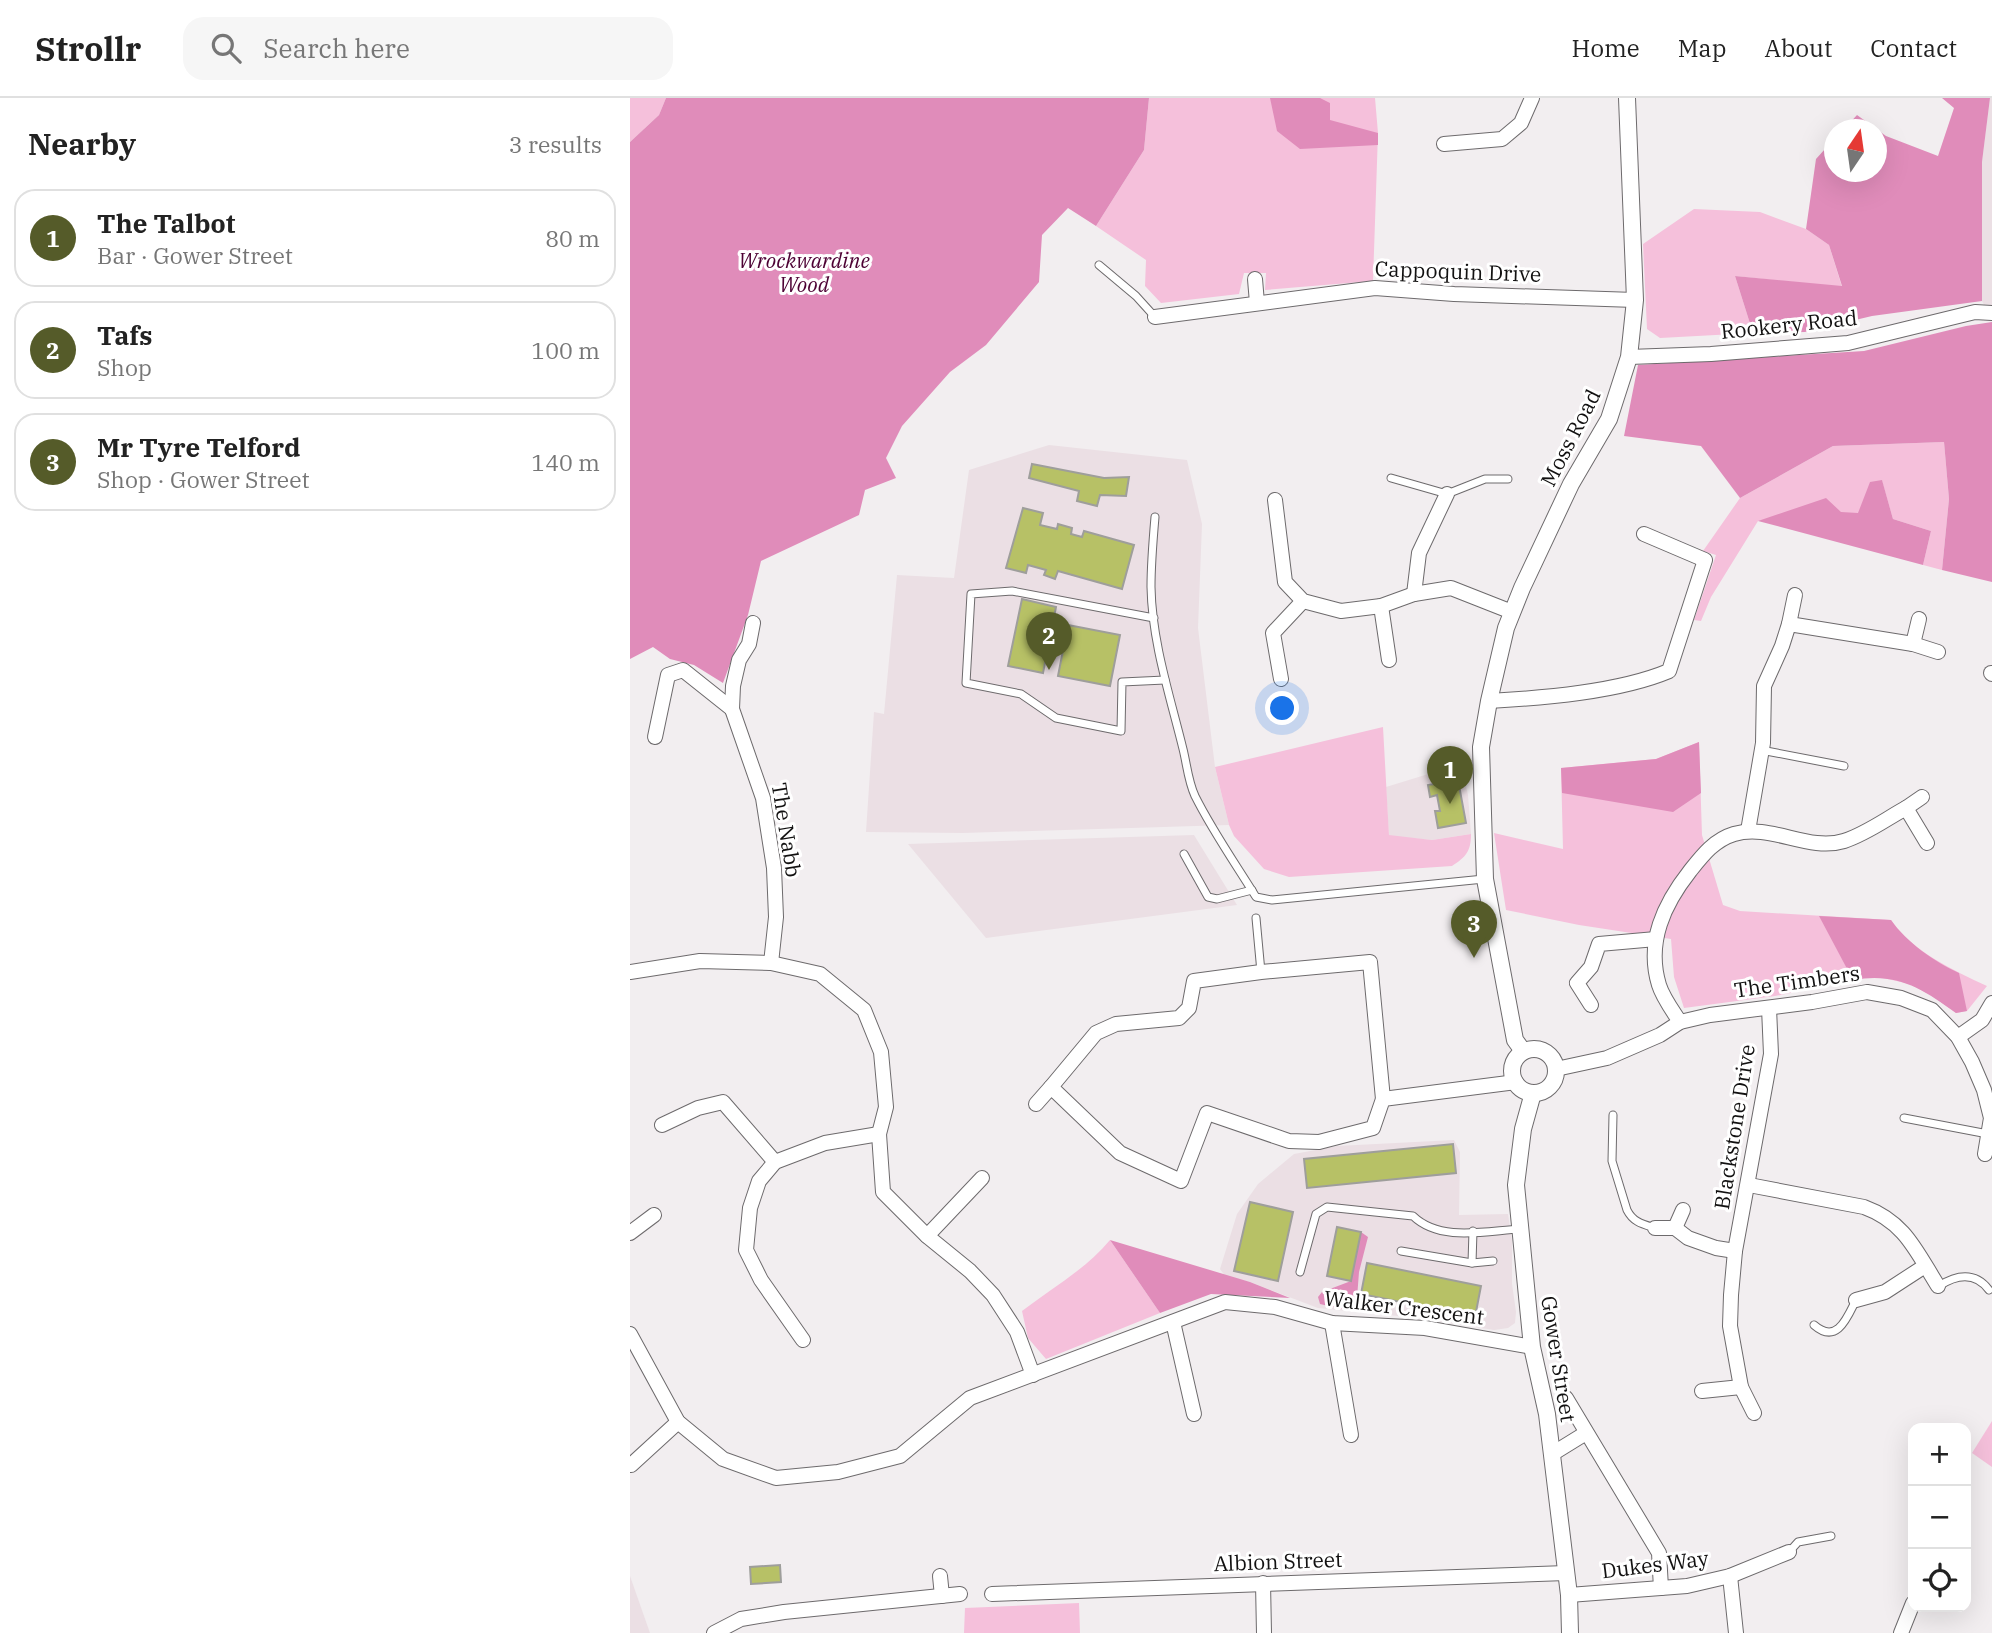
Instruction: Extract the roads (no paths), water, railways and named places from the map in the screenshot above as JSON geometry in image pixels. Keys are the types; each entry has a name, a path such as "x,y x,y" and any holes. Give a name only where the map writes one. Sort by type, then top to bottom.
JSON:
{"street":[{"path":"1444,144 1502,139 1521,123 1532,98"},
{"name":"Moss Road","path":"1489,701 1512,612 1572,484 1609,419 1629,357 1635,300 1627,98"},
{"path":"1255,279 1257,303"},
{"name":"Cappoquin Drive","path":"1155,317 1375,288 1454,294 1635,300"},
{"name":"Rookery Road","path":"1629,357 1710,354 1848,343 1975,312 1992,313"},
{"path":"1414,594 1419,553 1447,494"},
{"path":"1275,500 1285,582 1303,601 1341,611 1381,606 1414,594 1451,588 1512,612"},
{"path":"1523,1051 1515,1040 1485,879 1482,747 1489,701 1542,698 1649,679 1670,671 1706,560 1643,534"},
{"path":"1748,831 1763,743 1764,686 1782,646 1795,595"},
{"path":"1281,678 1273,633 1303,601"},
{"path":"1381,606 1389,660"},
{"path":"1913,644 1919,619"},
{"path":"732,709 733,686 739,660 749,644 753,624"},
{"path":"1788,624 1913,644 1938,652"},
{"path":"656,737 668,675 683,670 732,709"},
{"name":"The Nabb","path":"732,709 763,798 774,867 776,917 771,963"},
{"path":"1679,1023 1659,986 1655,957 1656,939 1667,904 1701,857 1718,841 1748,831 1804,841 1844,841 1923,797"},
{"path":"1906,808 1927,843"},
{"path":"1591,1005 1577,983 1591,967 1599,944 1656,939"},
{"path":"631,969 700,961 771,963 820,974 864,1010 881,1052 886,1107 879,1134 883,1192 927,1236 993,1294 1017,1332 1033,1375"},
{"path":"1036,1104 1096,1032 1116,1024 1179,1018 1189,1008 1194,981 1370,962 1383,1099 1373,1128 1319,1142 1289,1142 1207,1113 1181,1181 1120,1153 1051,1087"},
{"name":"The Timbers","path":"1556,1069 1607,1058 1660,1035 1679,1023 1710,1015 1769,1009 1867,992 1901,998 1932,1010 1958,1037 1984,1090 1991,1118 1984,1154"},
{"path":"1958,1037 1982,1020 1992,1003"},
{"name":"Blackstone Drive","path":"1754,1413 1741,1387 1730,1326 1735,1251 1772,1054 1769,1009"},
{"path":"1541,1049 1554,1060 1556,1077 1548,1088 1533,1093 1521,1089 1516,1082 1512,1073 1513,1063 1523,1051 1541,1049"},
{"path":"1383,1099 1516,1082"},
{"name":"Gower Street","path":"1533,1093 1523,1129 1516,1185 1532,1347 1547,1414 1569,1595 1570,1633"},
{"path":"662,1125 698,1108 723,1102 748,1127 775,1162"},
{"path":"803,1340 761,1280 746,1250 750,1208 759,1181 775,1162 825,1143 879,1134"},
{"path":"927,1236 982,1178"},
{"path":"1749,1185 1864,1207 1882,1213 1896,1223 1938,1286"},
{"path":"1675,1228 1683,1210"},
{"path":"630,1233 654,1215"},
{"path":"1656,1228 1675,1228 1688,1238 1716,1248 1735,1251"},
{"path":"1856,1300 1885,1292 1925,1266"},
{"name":"Walker Crescent","path":"630,1334 678,1422 723,1459 776,1478 838,1472 900,1456 970,1398 1225,1302 1275,1307 1332,1323 1425,1328 1532,1347"},
{"path":"1173,1322 1194,1414"},
{"path":"1332,1323 1351,1435"},
{"path":"1702,1391 1741,1387"},
{"path":"1566,1398 1659,1553 1661,1588"},
{"path":"631,1465 678,1422"},
{"path":"1552,1454 1586,1433"},
{"path":"1730,1576 1789,1552"},
{"name":"Albion Street","path":"992,1594 1566,1573"},
{"path":"940,1576 942,1596"},
{"name":"Dukes Way","path":"1569,1595 1687,1586 1730,1576 1736,1633"},
{"path":"1263,1583 1264,1633"},
{"path":"714,1633 741,1619 752,1617 960,1594"},
{"path":"1901,1633 1909,1612"}],"lane":[{"path":"1099,265 1136,296 1155,317"},
{"path":"1391,478 1447,494 1485,480 1508,479"},
{"path":"1155,517 1151,588 1154,618 1165,680 1194,794 1215,835 1256,897 1272,900 1485,879"},
{"path":"1154,618 1012,591 971,594 966,683 1021,694 1056,718 1121,731 1122,682 1165,680"},
{"path":"1761,750 1844,766"},
{"path":"1184,854 1208,897 1217,899 1252,890"},
{"path":"1256,918 1261,972"},
{"path":"1614,1115 1612,1161 1627,1210 1639,1224 1656,1228"},
{"path":"1904,1118 1988,1134"},
{"path":"1300,1272 1316,1214 1327,1207 1413,1216 1423,1226 1444,1232 1520,1229"},
{"path":"1472,1263 1474,1231"},
{"path":"1401,1251 1472,1263 1493,1261"},
{"path":"1938,1286 1959,1276 1976,1278 1989,1290"},
{"path":"1814,1325 1822,1331 1837,1330 1856,1300"},
{"path":"1789,1552 1798,1542 1831,1536"}],"place":[{"name":"Tafs","path":"1049,670"},
{"name":"The Talbot","path":"1450,804"},
{"name":"Mr Tyre Telford","path":"1474,958"}],"park label":[{"name":"Wrockwardine Wood","path":"804,273"}]}
